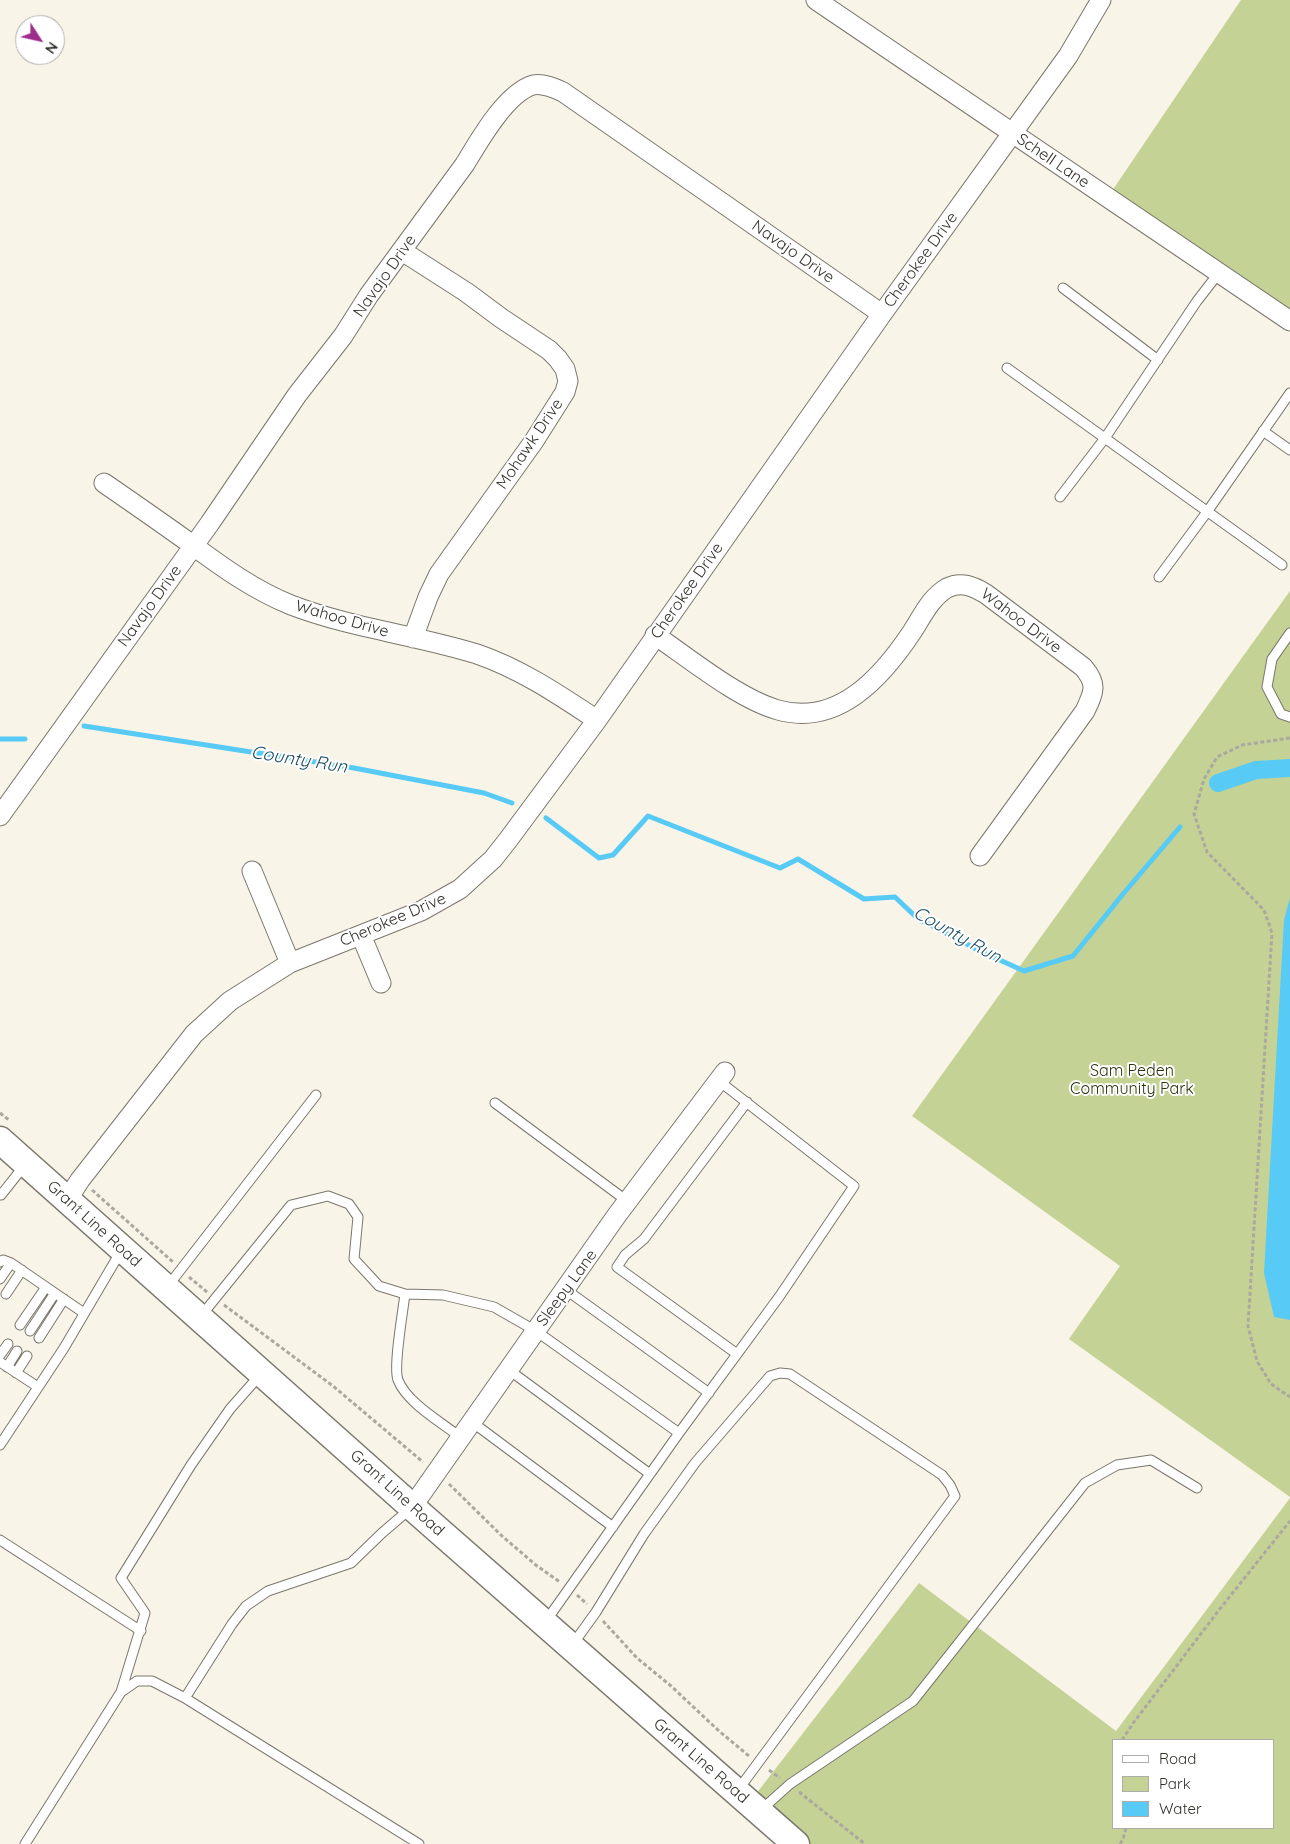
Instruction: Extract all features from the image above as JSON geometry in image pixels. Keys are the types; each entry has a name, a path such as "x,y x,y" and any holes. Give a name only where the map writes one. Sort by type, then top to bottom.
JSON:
{"main road":[{"name":"Grant Line Road","path":"0,1140 122,1249 173,1278 207,1308 261,1373 796,1844"}],"street":[{"name":"Schell Lane","path":"816,0 1290,321"},
{"name":"Cherokee Drive","path":"66,1200 194,1034 230,1001 290,963 421,911 460,889 477,875 508,840 597,720 882,314 1068,56 1101,0"},
{"name":"Navajo Drive","path":"0,816 193,546 297,395 347,330 369,295 511,100 523,90 534,85 551,86 563,92 882,314"},
{"name":"Mohawk Drive","path":"402,251 466,292 549,350 565,369 568,381 565,392 534,441 440,574 428,597 413,638"},
{"name":"Wahoo Drive","path":"104,482 252,586 290,605 356,626 440,643 480,655 550,689 597,720"},
{"name":"Wahoo Drive","path":"655,635 733,688 763,705 779,711 814,713 832,708 864,690 900,650 926,608 946,589 966,584 986,594 1083,667 1091,676 1094,688 1085,711 980,856"},
{"path":"252,871 290,963"},
{"path":"361,935 381,984"},
{"name":"Sleepy Lane","path":"412,1507 627,1201 722,1076"}],"lane":[{"path":"1060,497 1105,438 1197,301 1218,274"},
{"path":"1063,288 1158,360"},
{"path":"1007,368 1282,565"},
{"path":"1159,577 1290,393"},
{"path":"1263,431 1290,450"},
{"path":"1290,633 1272,659 1267,687 1281,714 1290,717"},
{"path":"544,1623 679,1433 779,1297 854,1186 747,1102 722,1076"},
{"path":"173,1278 316,1095"},
{"path":"737,1354 617,1267 625,1254 644,1239 747,1102"},
{"path":"495,1103 627,1201"},
{"path":"1,1195 26,1163"},
{"path":"207,1308 291,1206 328,1196 349,1204 358,1217 354,1259 379,1286 405,1294 443,1294 494,1307 536,1331 679,1433"},
{"path":"0,1445 38,1387 122,1249"},
{"path":"0,1262 3,1260 11,1263 84,1313"},
{"path":"0,1279 11,1263"},
{"path":"6,1294 22,1270"},
{"path":"20,1325 46,1287"},
{"path":"566,1289 709,1393"},
{"path":"30,1332 55,1293"},
{"path":"405,1294 398,1347 398,1378 410,1398 460,1437"},
{"path":"39,1338 64,1299"},
{"path":"0,1356 8,1344"},
{"path":"17,1351 4,1364 38,1387"},
{"path":"16,1373 27,1356"},
{"path":"509,1370 650,1474"},
{"path":"25,1844 122,1692 145,1614 121,1578 191,1465 230,1409 261,1373"},
{"path":"571,1647 596,1612 644,1534 695,1463 770,1376 780,1373 790,1374 942,1475 950,1485 955,1496 737,1792"},
{"path":"472,1422 613,1527"},
{"path":"759,1812 790,1784 914,1701 1084,1483 1117,1465 1150,1460 1197,1488"},
{"path":"185,1698 232,1624 246,1606 268,1591 351,1563 412,1507"},
{"path":"0,1540 140,1631"},
{"path":"122,1692 137,1682 152,1681 185,1698 419,1844"}],"path":[{"path":"1290,738 1242,745 1217,757 1204,779 1194,814 1207,852 1264,910 1272,933 1248,1326 1257,1361 1271,1384 1290,1397"},
{"path":"92,1190 173,1278 207,1308 333,1386 456,1489 502,1536 596,1612 637,1658 685,1698 726,1737 790,1784 865,1844"},
{"path":"1123,1739 1219,1610 1290,1520"},
{"path":"1120,1844 1124,1838 1126,1829"}],"green space":[{"path":"1241,0 1290,0 1290,312 1112,191"},
{"name":"Sam Peden Community Park","path":"1290,591 1290,1497 1069,1339 1120,1266 912,1116"},
{"path":"1290,1498 1290,1844 798,1844 749,1803 919,1583 1116,1731"}],"water":[{"path":"1290,898 1290,1320 1274,1317 1264,1273 1284,920"}],"waterway":[{"name":"County Run","path":"84,726 354,768 484,793 512,803"},
{"name":"County Run","path":"0,739 25,739"},
{"name":"County Run","path":"1218,783 1256,770 1290,768"},
{"name":"County Run","path":"546,818 599,858 613,855 648,816 780,868 798,859 864,899 895,897 917,918 980,951 1024,971 1073,956 1180,827"}]}
